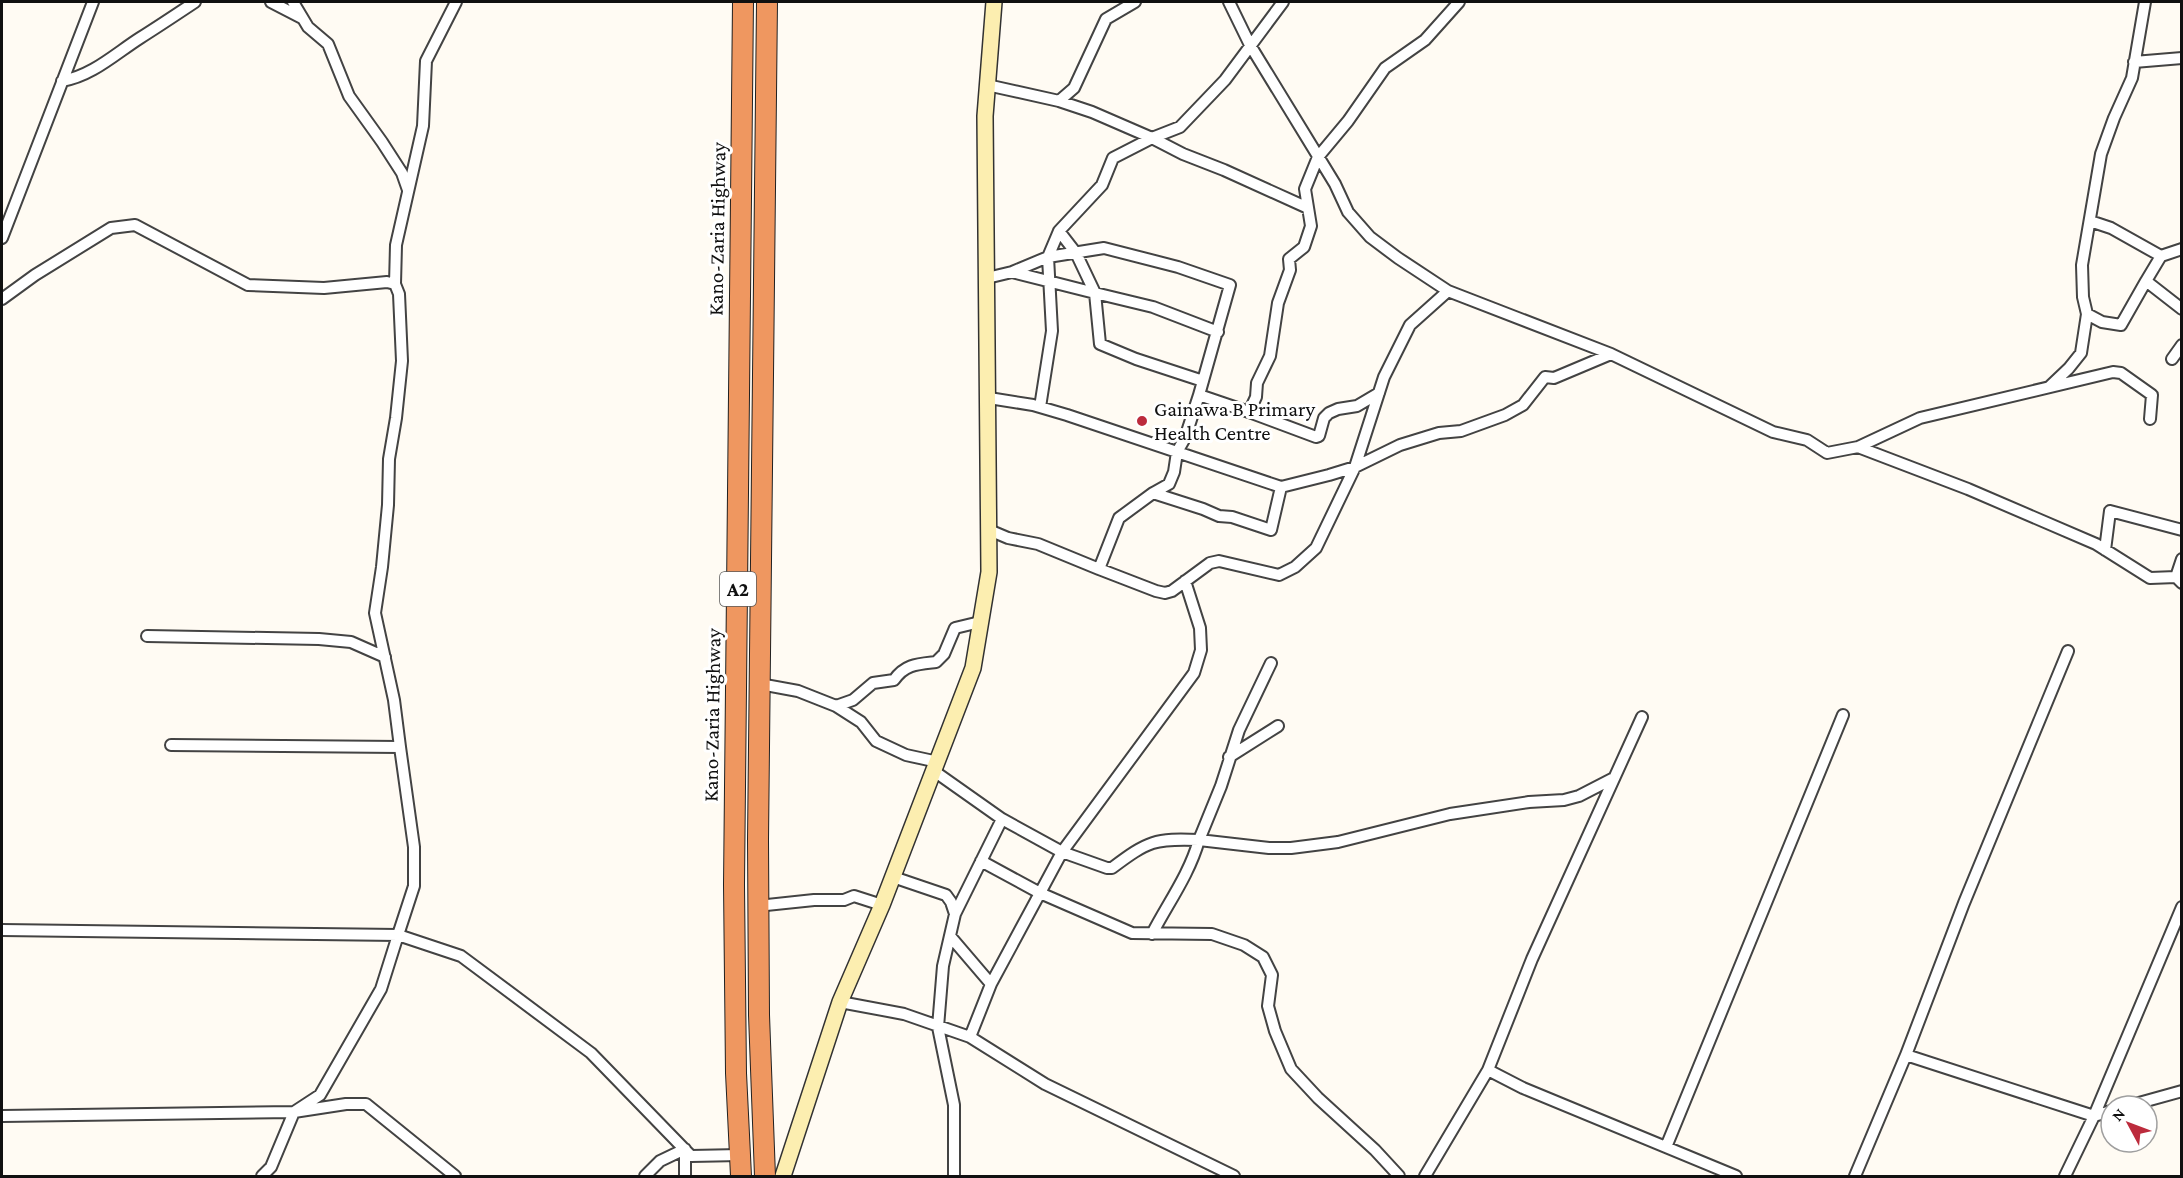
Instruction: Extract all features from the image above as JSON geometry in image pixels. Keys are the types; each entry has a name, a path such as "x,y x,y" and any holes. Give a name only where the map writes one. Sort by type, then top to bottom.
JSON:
{"highway":[{"name":"Kano-Zaria Highway","path":"741,1176 736,1073 734,885 743,2"},
{"name":"A2","path":"765,1176 759,1015 758,906 766,2"}],"street":[{"path":"2,238 93,2"},
{"path":"62,81 96,68 195,2"},
{"path":"271,2 303,18"},
{"path":"293,2 308,27 328,44 349,96 402,173 409,190"},
{"path":"262,1176 271,1167 294,1112 320,1095 381,989 414,886 414,847 394,700 375,613 388,505 389,459 402,361 399,294 394,284 396,245 423,126 426,61 456,2"},
{"path":"783,1176 840,1002 882,905 973,668 989,573 985,116 994,2"},
{"path":"1059,101 1074,88 1106,19 1135,2"},
{"path":"1228,2 1250,45 1335,184 1348,212 1370,237 1448,291 1611,354 1773,432 1807,440 1827,453 1858,447 1920,418 2113,372 2121,374 2152,395 2150,419"},
{"path":"1040,407 1052,331 1048,257 1059,231 1102,185 1113,158 1180,127 1225,80 1283,2"},
{"path":"1249,412 1256,397 1257,383 1264,372 1265,362 1270,356 1278,303 1290,270 1289,259 1304,247 1311,226 1305,189 1318,157 1348,121 1385,68 1425,40 1459,2"},
{"path":"2049,387 2070,368 2081,352 2087,314 2083,297 2082,265 2101,154 2132,78 2145,2"},
{"path":"2134,62 2181,58"},
{"path":"987,85 1059,101 1092,112 1308,208"},
{"path":"2090,221 2111,228 2161,256"},
{"path":"2,298 111,228 135,225 248,285 324,288 387,282 394,284"},
{"path":"1059,231 1076,253 1095,292 1100,344 1203,381"},
{"path":"987,278 1012,272 1048,257 1104,248 1178,267 1230,285 1203,381 1185,438 1177,452 1174,472 1169,484 1119,518 1099,569"},
{"path":"2087,314 2102,322 2121,325 2161,256 2181,249"},
{"path":"1012,272 1153,307 1218,332"},
{"path":"2146,281 2181,309"},
{"path":"989,530 1008,538 1038,544 1165,593 1172,591 1210,563 1219,561 1279,575 1295,567 1316,548 1355,467 1384,377 1410,325 1448,291"},
{"path":"2172,359 2181,345"},
{"path":"989,398 1040,407 1281,488 1355,467 1401,445 1439,434 1461,431 1505,415 1523,405 1545,376 1554,378 1611,354"},
{"path":"1198,395 1316,437 1319,436 1324,418 1329,413 1357,406 1379,393"},
{"path":"1858,447 1968,489 2105,550 2150,578 2180,578 2181,559"},
{"path":"1153,493 1219,516 1232,516 1271,530 1281,488"},
{"path":"2105,550 2110,511 2181,530"},
{"path":"970,1038 991,984 1062,852 1194,673 1201,650 1200,628 1185,581"},
{"path":"836,706 853,700 873,683 894,680 901,670 907,667 936,662 944,654 955,628 980,622"},
{"path":"147,636 319,639 351,642 384,657"},
{"path":"1855,1176 2068,651"},
{"path":"1152,934 1193,862 1199,840 1221,786 1228,757 1271,663"},
{"path":"760,684 798,691 836,706 861,722 876,741 936,766 1002,819 1062,852 1107,868 1113,868 1147,844 1170,839 1269,848 1291,848 1338,842 1450,814 1529,802 1564,801 1612,779"},
{"path":"1666,1147 1843,715"},
{"path":"1425,1176 1488,1070 1532,958 1642,717"},
{"path":"1228,757 1278,726"},
{"path":"171,745 400,747"},
{"path":"954,1176 954,1106 938,1027 943,966 955,914 1002,819"},
{"path":"981,861 1040,893 1132,933 1212,934 1244,945 1263,957 1272,975 1268,1006 1275,1031 1291,1069 1399,1176"},
{"path":"892,877 946,895 955,914"},
{"path":"758,906 814,900 844,900 854,896 882,905"},
{"path":"2065,1176 2094,1116 2181,907"},
{"path":"2,930 398,935 461,956 591,1053 691,1156 740,1155"},
{"path":"950,936 991,984"},
{"path":"840,1002 895,1012 970,1038 1045,1084 1234,1176"},
{"path":"1906,1055 2094,1116 2099,1115"},
{"path":"1488,1070 1523,1088 1736,1176"},
{"path":"2159,1097 2181,1090"},
{"path":"2,1116 294,1112 346,1104 366,1104 455,1176"},
{"path":"645,1176 660,1161 685,1149"},
{"path":"685,1149 685,1176"}],"place":[{"name":"Gainawa B Primary Health Centre","path":"1142,421"}]}
